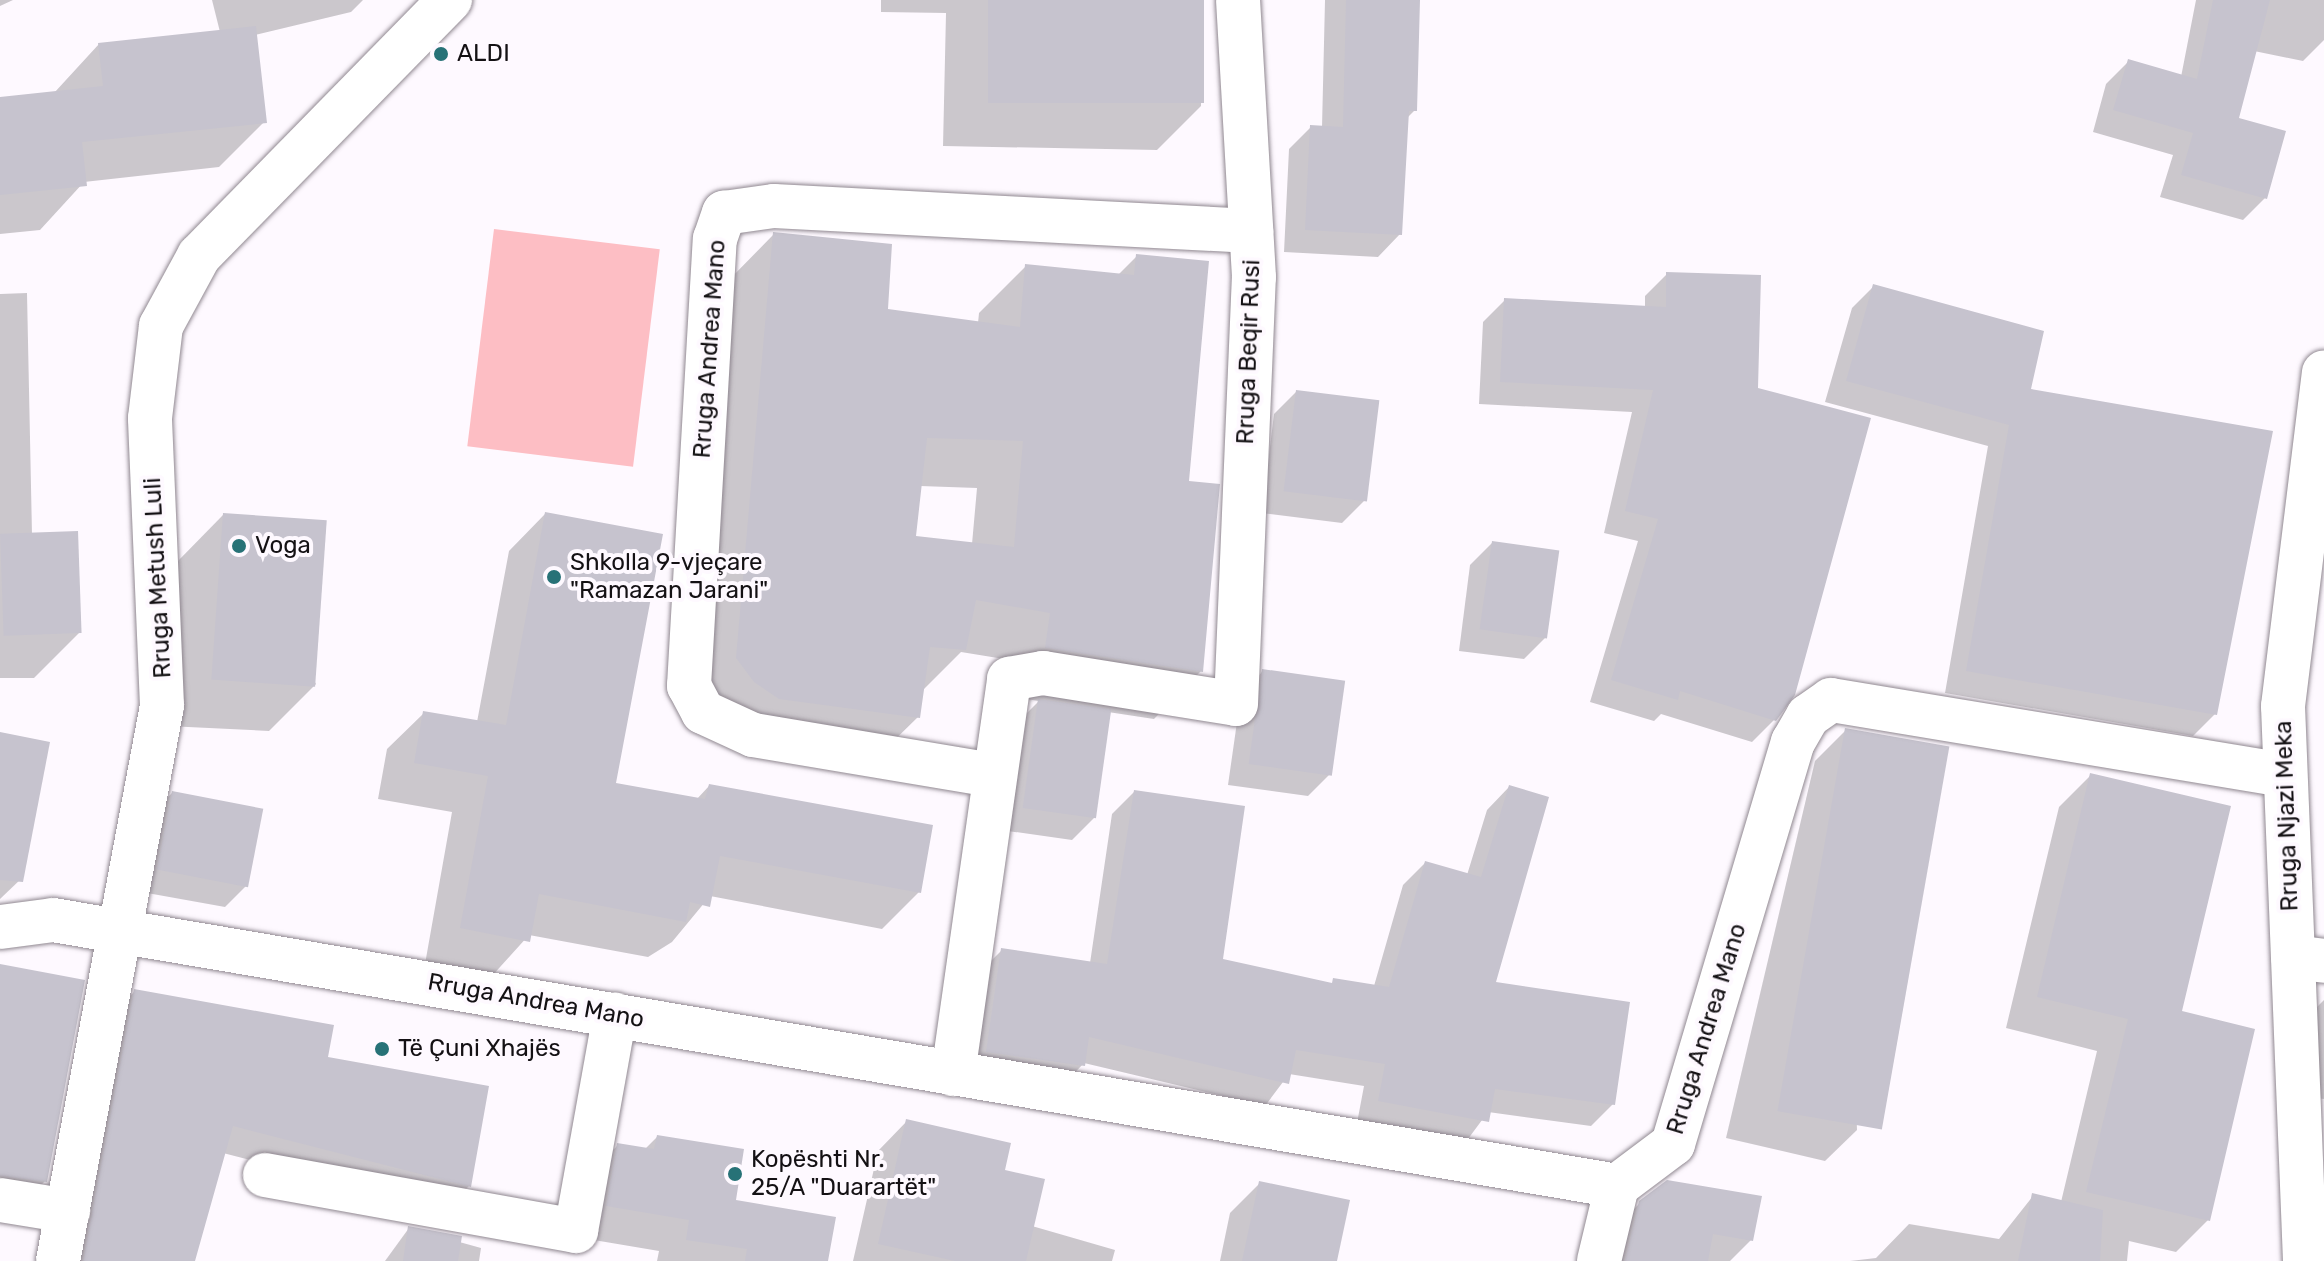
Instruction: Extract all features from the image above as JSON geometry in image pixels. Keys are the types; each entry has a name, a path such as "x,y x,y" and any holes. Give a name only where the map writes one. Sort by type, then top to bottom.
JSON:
{"street":[{"name":"Rruga Metush Luli","path":"58,1261 165,663 150,418 161,326 199,256 450,0"},
{"name":"Rruga Beqir Rusi","path":"992,775 1004,694 1009,679 1020,675 1236,704 1251,231 1238,0"},
{"name":"Rruga Andrea Mano","path":"992,775 753,735 703,712 689,686 715,239 724,213 774,206 1251,231"},
{"name":"Rruga Njazi Meka","path":"2305,1261 2308,959 2282,775 2283,706 2324,373"},
{"name":"Rruga Andrea Mano","path":"0,927 53,920 1617,1186 1673,1144 1793,742 1808,716 1831,700 2282,775"},
{"path":"953,1074 992,775"},
{"path":"265,1175 576,1231 615,1014"},
{"path":"1599,1261 1617,1186"},
{"path":"0,1200 68,1211"}],"shaded area":[{"path":"494,229 660,249 633,467 467,446"}],"building":[{"path":"988,0 1204,0 1204,103 988,103"},
{"path":"1346,0 1420,0 1417,111 1409,111 1402,235 1305,230 1310,125 1343,127"},
{"path":"2213,0 2270,0 2239,118 2286,131 2267,199 2181,175 2193,133 2113,110 2128,59 2197,79"},
{"path":"256,26 267,123 82,142 87,186 0,195 0,97 103,86 98,43"},
{"path":"773,232 892,244 888,309 1020,327 1025,264 1134,275 1136,254 1209,261 1189,481 1220,484 1203,672 1045,648 1050,613 976,600 966,650 930,647 920,718 779,699 754,682 736,658","holes":["927,438 1023,441 1014,547 916,536"]},
{"path":"1666,272 1761,275 1758,388 1871,418 1795,695 1776,721 1680,691 1678,700 1611,680 1658,519 1625,511 1653,390 1500,382 1504,298 1666,307"},
{"path":"1873,284 2044,331 2031,389 2273,431 2217,715 1966,671 2009,425 1846,381"},
{"path":"1296,390 1379,400 1367,501 1284,491"},
{"path":"545,512 663,534 616,783 705,799 709,784 933,825 921,893 720,856 710,907 690,902 686,922 539,894 530,942 460,928 488,776 414,763 423,711 506,725"},
{"path":"223,513 327,520 315,687 211,680"},
{"path":"78,531 82,633 4,636 0,534"},
{"path":"1492,541 1559,550 1547,639 1480,629"},
{"path":"1262,669 1345,681 1332,776 1249,764"},
{"path":"1038,699 1111,709 1096,818 1023,808"},
{"path":"1845,728 1949,746 1882,1129 1777,1111"},
{"path":"0,732 50,742 23,882 0,880"},
{"path":"2090,773 2231,806 2182,1011 2255,1029 2210,1221 2086,1192 2128,1019 2037,997"},
{"path":"1509,785 1549,797 1496,982 1630,1002 1615,1105 1495,1089 1489,1122 1378,1101 1385,1064 1296,1050 1289,1084 1089,1037 1085,1066 986,1052 1001,948 1107,964 1134,790 1245,806 1223,959 1332,983 1333,978 1389,987 1425,861 1481,877"},
{"path":"172,791 263,809 248,887 157,870"},
{"path":"0,964 85,980 47,1182 0,1176"},
{"path":"134,989 334,1025 328,1057 489,1086 471,1187 233,1126 195,1261 83,1261"},
{"path":"906,1119 1011,1143 1005,1170 1045,1179 1026,1261 955,1261 878,1244"},
{"path":"657,1135 744,1149 736,1200 836,1217 828,1261 745,1261 747,1249 686,1240 689,1220 606,1206 617,1143 654,1149"},
{"path":"1667,1180 1762,1196 1753,1241 1713,1234 1708,1261 1625,1261 1639,1201"},
{"path":"1259,1181 1350,1200 1337,1261 1242,1261"},
{"path":"2032,1193 2103,1210 2100,1261 2018,1261"},
{"path":"408,1226 462,1236 458,1261 403,1261"}],"place":[{"name":"ALDI","path":"441,54"},
{"name":"Voga","path":"239,546"},
{"name":"Shkolla 9-vjeçare \"Ramazan Jarani\"","path":"554,577"},
{"name":"Të Çuni Xhajës","path":"382,1049"},
{"name":"Kopështi Nr. 25/A \"Duarartët\"","path":"735,1174"}]}
